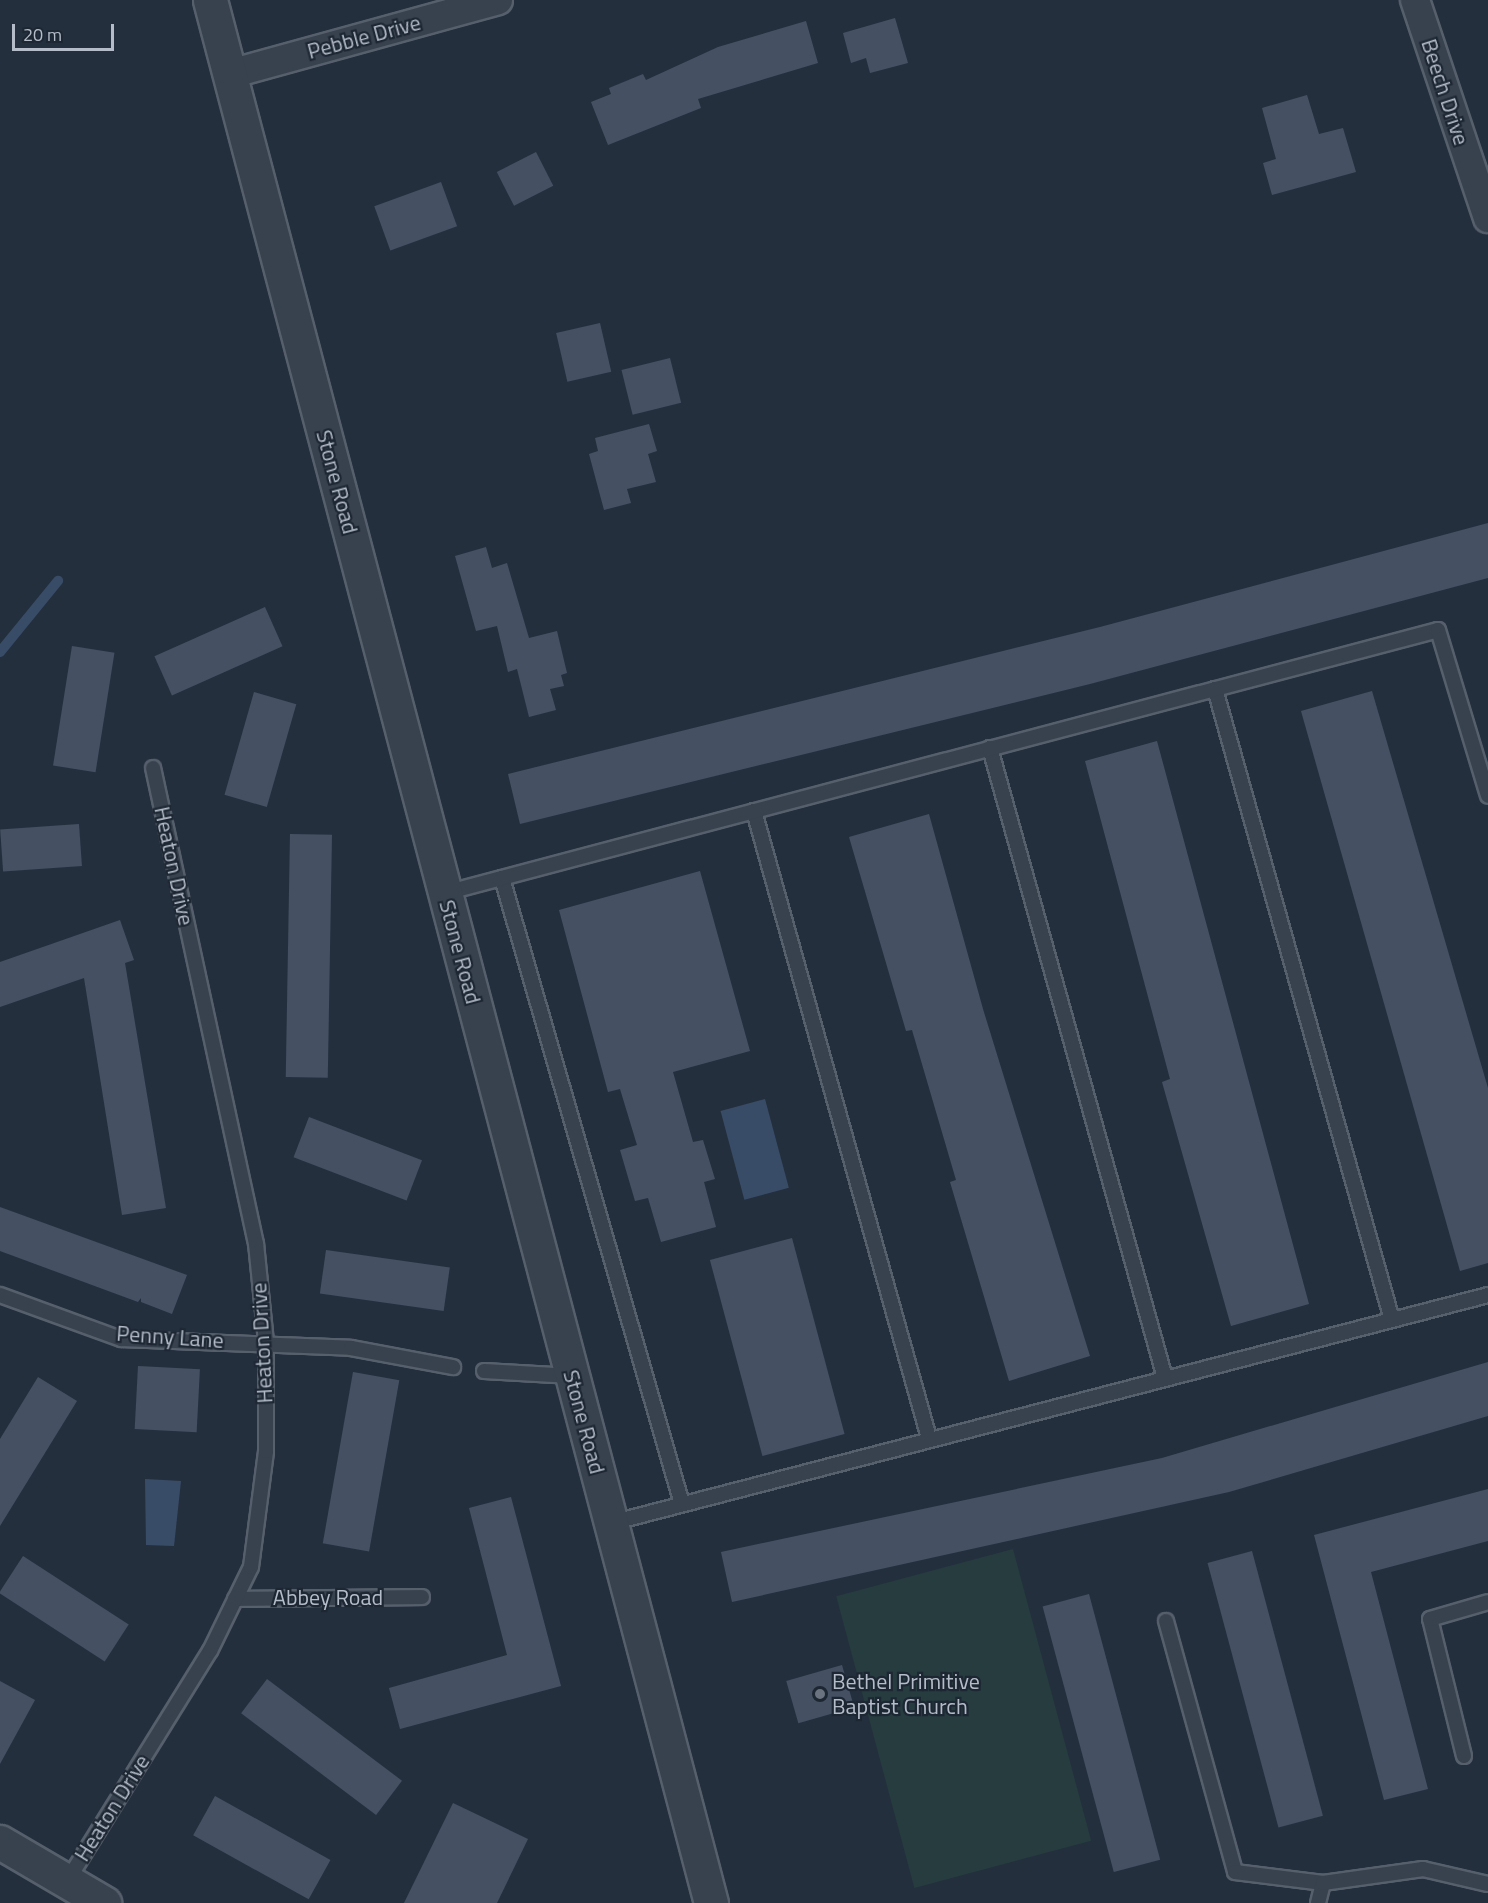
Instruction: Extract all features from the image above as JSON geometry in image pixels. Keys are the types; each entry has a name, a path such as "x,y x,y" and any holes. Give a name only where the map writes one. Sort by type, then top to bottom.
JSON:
{"street":[{"name":"Stone Road","path":"210,0 711,1903"},
{"name":"Pebble Drive","path":"230,74 498,0"},
{"name":"Beech Drive","path":"1415,0 1488,218"},
{"path":"0,1842 69,1878 104,1903"}],"lane":[{"path":"445,893 1438,630 1488,796"},
{"path":"1215,689 1392,1320"},
{"path":"990,748 1165,1378"},
{"name":"Heaton Drive","path":"69,1878 210,1651 250,1567 266,1451 266,1342 256,1244 153,768"},
{"path":"754,811 929,1438"},
{"path":"502,878 682,1504"},
{"path":"611,1523 929,1438 1488,1294"},
{"name":"Penny Lane","path":"0,1295 120,1339 266,1342 351,1348 453,1367"},
{"path":"484,1371 572,1376"},
{"name":"Abbey Road","path":"235,1599 422,1597"},
{"path":"1464,1756 1430,1618 1488,1602"},
{"path":"1166,1621 1235,1872 1323,1883 1423,1869 1488,1884"},
{"path":"1318,1903 1323,1883"}],"green space":[{"path":"1013,1549 1091,1841 914,1888 836,1596"}],"water":[{"path":"765,1099 789,1188 744,1200 721,1111"},
{"path":"145,1479 181,1481 174,1546 146,1545"}],"building":[{"path":"895,18 908,63 870,73 866,58 851,63 843,33"},
{"path":"806,21 818,63 698,99 701,108 608,145 591,102 611,94 609,88 643,74 646,80 718,47"},
{"path":"1307,95 1319,134 1343,128 1356,172 1272,195 1263,163 1276,159 1262,108"},
{"path":"536,152 553,186 514,206 497,172"},
{"path":"441,182 457,226 390,250 374,206"},
{"path":"600,323 611,372 567,382 556,333"},
{"path":"670,358 681,403 633,415 621,370"},
{"path":"649,424 657,451 648,454 656,482 627,489 631,503 604,510 589,454 598,451 595,438"},
{"path":"1488,523 1488,578 1090,684 520,824 508,774 1100,627"},
{"path":"486,547 492,568 507,563 529,638 557,631 567,673 561,675 564,686 550,689 556,710 529,717 517,669 508,672 497,626 476,631 455,556"},
{"path":"265,607 282,646 172,695 154,656"},
{"path":"72,646 114,653 96,772 53,766"},
{"path":"1372,691 1488,1088 1488,1263 1460,1271 1301,711"},
{"path":"254,692 296,704 267,807 225,795"},
{"path":"1157,741 1309,1304 1231,1326 1162,1082 1170,1079 1085,761"},
{"path":"929,814 983,1009 1090,1356 1009,1381 950,1182 956,1180 912,1030 906,1031 849,837"},
{"path":"79,824 82,866 3,871 0,830"},
{"path":"290,834 332,835 328,1078 286,1077"},
{"path":"700,871 750,1051 673,1072 693,1142 703,1140 715,1179 704,1182 716,1227 661,1242 648,1198 635,1201 620,1150 637,1145 620,1089 608,1092 559,910"},
{"path":"120,920 134,960 125,963 166,1208 122,1215 84,978 0,1007 0,962"},
{"path":"309,1117 422,1160 407,1201 294,1157"},
{"path":"0,1207 187,1275 172,1314 141,1302 141,1298 138,1302 0,1251"},
{"path":"792,1238 845,1434 762,1456 710,1260"},
{"path":"326,1250 450,1267 444,1311 320,1294"},
{"path":"1488,1362 1488,1416 1229,1492 732,1602 721,1552 1162,1458"},
{"path":"138,1366 200,1369 197,1432 135,1429"},
{"path":"353,1372 399,1380 369,1552 323,1543"},
{"path":"38,1377 77,1401 0,1526 0,1439"},
{"path":"1488,1489 1488,1541 1371,1572 1428,1789 1384,1800 1314,1535"},
{"path":"511,1497 561,1686 400,1729 389,1688 507,1655 469,1508"},
{"path":"1252,1551 1323,1816 1278,1828 1208,1563"},
{"path":"23,1556 129,1625 105,1662 0,1594"},
{"path":"1089,1594 1160,1860 1114,1872 1043,1606"},
{"name":"Bethel Primitive Baptist Church","path":"842,1665 854,1707 798,1723 786,1681"},
{"path":"267,1679 402,1781 376,1815 241,1713"},
{"path":"0,1681 35,1700 0,1764"},
{"path":"215,1796 330,1860 309,1899 193,1835"},
{"path":"453,1803 528,1839 497,1903 404,1903"}],"waterway":[{"path":"0,652 58,581"}],"place":[{"name":"Bethel Primitive Baptist Church","path":"820,1694"}]}
